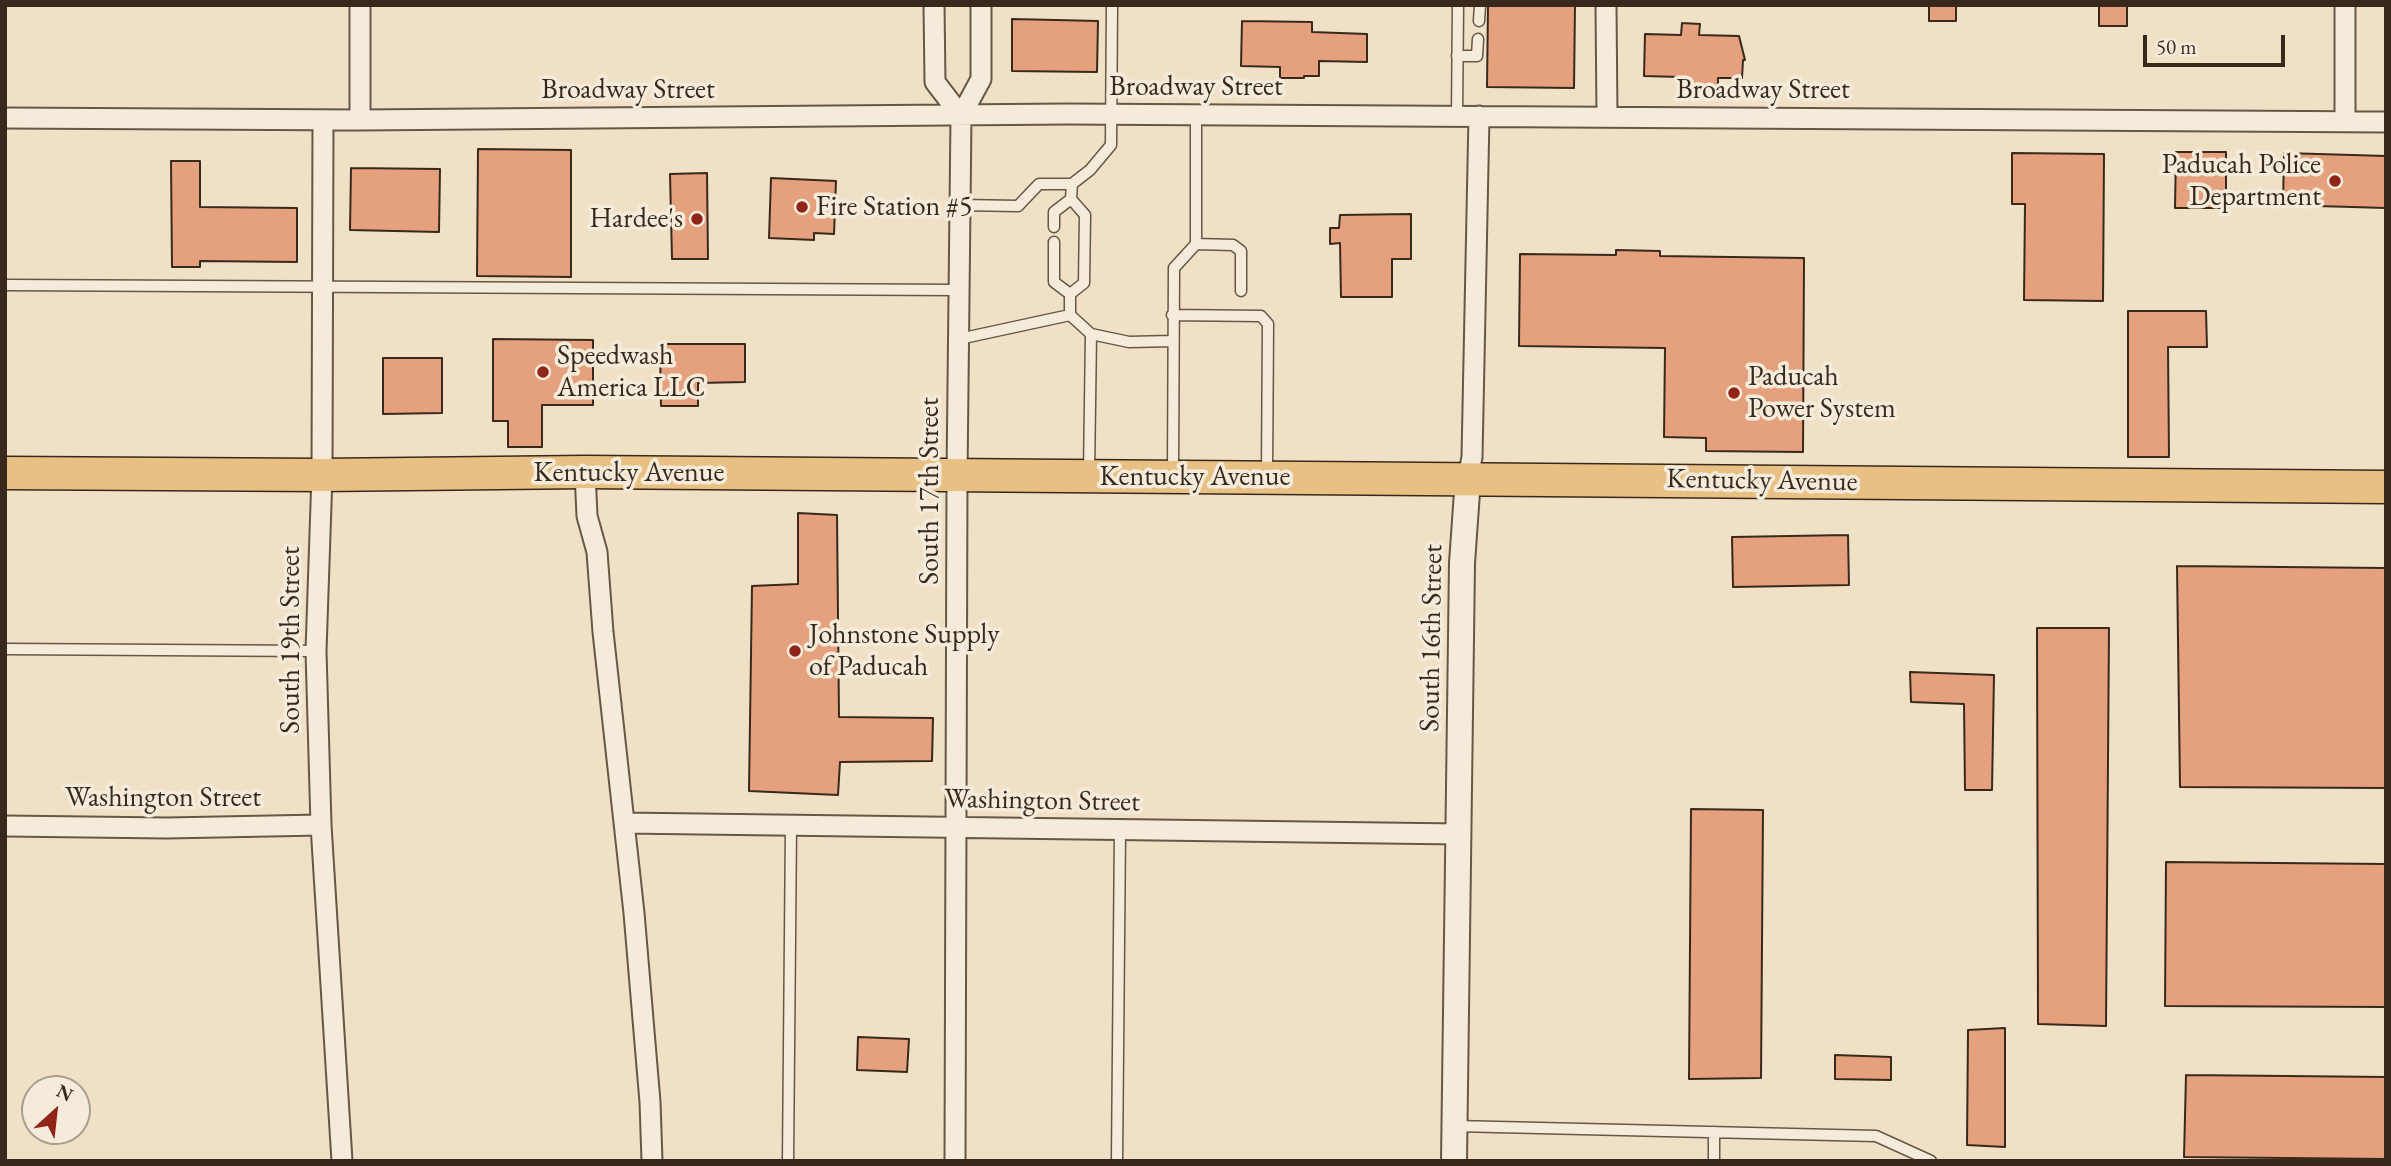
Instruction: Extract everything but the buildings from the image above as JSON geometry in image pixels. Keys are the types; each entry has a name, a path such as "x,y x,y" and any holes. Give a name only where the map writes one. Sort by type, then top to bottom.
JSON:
{"main road":[{"name":"Kentucky Avenue","path":"5,473 322,475 585,472 2386,487"}],"street":[{"path":"360,5 360,120"},
{"path":"934,5 935,82 961,116 981,79 981,5"},
{"path":"1606,5 1607,117"},
{"path":"2345,5 2345,121"},
{"name":"Broadway Street","path":"5,118 360,120 1113,114 2386,122"},
{"name":"South 17th Street","path":"955,1161 961,116"},
{"name":"South 16th Street","path":"1454,1161 1462,563 1472,457 1479,116"},
{"name":"South 19th Street","path":"323,120 322,475 316,651 321,825 342,1161"},
{"path":"585,472 587,516 597,552 624,823 650,1102 652,1161"},
{"name":"Washington Street","path":"624,823 1459,834"},
{"name":"Washington Street","path":"5,826 167,828 321,825"}],"lane":[{"path":"960,205 1018,206 1039,184 1072,184 1090,170 1111,145 1112,5"},
{"path":"1457,116 1458,5"},
{"path":"1479,21 1480,5"},
{"path":"1457,56 1477,56 1478,39"},
{"path":"1173,477 1174,268 1195,244 1196,115"},
{"path":"1070,294 1084,283 1085,215 1071,199 1072,184"},
{"path":"1054,227 1054,212 1071,199"},
{"path":"1054,242 1054,282 1070,294"},
{"path":"1195,244 1233,245 1241,251 1241,291"},
{"path":"5,285 959,290"},
{"path":"1070,294 1070,314 1091,334 1129,342 1172,341"},
{"path":"959,339 1070,314"},
{"path":"1172,315 1261,316 1268,324 1268,477"},
{"path":"1089,477 1091,334"},
{"path":"5,649 316,651"},
{"path":"788,1161 791,825"},
{"path":"1117,1161 1120,830"},
{"path":"1455,1126 1876,1136 1931,1161"},
{"path":"1714,1132 1714,1161"}],"place":[{"name":"Paducah Police Department","path":"2335,181"},
{"name":"Fire Station #5","path":"802,207"},
{"name":"Hardee's","path":"697,219"},
{"name":"Speedwash America LLC","path":"543,372"},
{"name":"Paducah Power System","path":"1734,393"},
{"name":"Johnstone Supply of Paducah","path":"795,651"}]}
